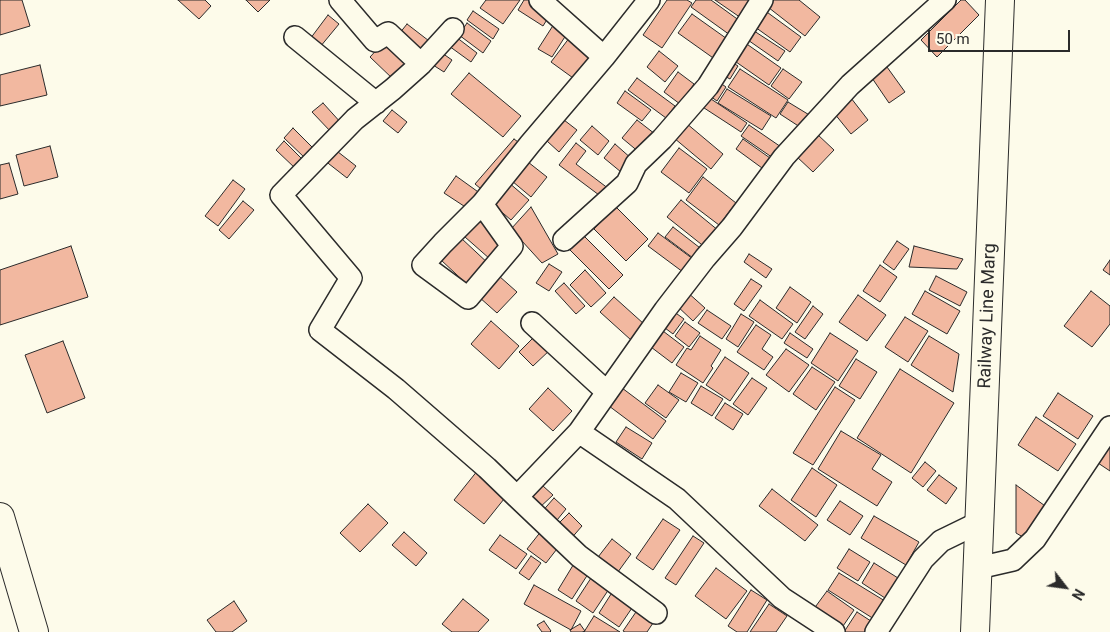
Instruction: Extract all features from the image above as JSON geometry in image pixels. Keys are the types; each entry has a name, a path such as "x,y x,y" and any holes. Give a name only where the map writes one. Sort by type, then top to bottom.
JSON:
{"main road":[{"name":"Railway Line Marg","path":"975,632 1000,0"},
{"path":"0,517 4,548 34,632"}],"street":[{"path":"340,0 375,41 388,33 421,64"},
{"path":"540,0 604,57"},
{"path":"482,204 649,0"},
{"path":"564,240 627,183 636,164 662,139 708,86 762,0"},
{"path":"516,497 579,432 670,303 732,227 784,157 850,84 945,0"},
{"path":"453,29 421,64 355,119 281,195 351,278 320,330 396,389 487,468 579,556 656,613"},
{"path":"295,37 376,103"},
{"path":"532,323 607,392"},
{"path":"978,568 1013,560 1034,539 1110,427"},
{"path":"579,432 677,499 782,598 834,632"},
{"path":"876,632 923,559 941,541 980,522"}],"building":[{"path":"0,0 22,0 30,26 0,35"},
{"path":"178,0 205,0 211,6 199,19"},
{"path":"246,0 270,0 258,12"},
{"path":"486,0 520,0 503,24 480,8"},
{"path":"524,0 548,0 556,5 543,26 518,10"},
{"path":"667,0 687,0 692,3 662,48 643,35"},
{"path":"696,0 711,0 740,21 730,35 691,7"},
{"path":"715,0 749,0 755,4 744,20"},
{"path":"768,0 799,0 820,17 805,36 764,4"},
{"path":"961,0 965,0 979,15 937,57 921,40"},
{"path":"760,7 801,37 790,52 748,22"},
{"path":"473,11 499,29 493,39 467,20"},
{"path":"692,14 730,41 716,60 678,33"},
{"path":"328,15 339,24 320,47 310,39"},
{"path":"467,23 491,41 483,53 459,35"},
{"path":"407,24 433,44 425,55 399,34"},
{"path":"554,24 568,32 552,57 538,49"},
{"path":"751,29 785,51 778,61 745,38"},
{"path":"456,37 477,53 471,62 449,46"},
{"path":"570,37 599,58 580,83 551,62"},
{"path":"741,40 781,68 769,85 729,57"},
{"path":"384,42 408,65 394,80 370,57"},
{"path":"659,51 678,66 665,82 647,67"},
{"path":"442,53 452,60 444,72 433,65"},
{"path":"727,59 738,66 730,79 719,73"},
{"path":"40,65 47,95 0,106 0,75"},
{"path":"887,67 905,92 889,103 872,78"},
{"path":"740,69 788,100 776,118 728,87"},
{"path":"783,69 802,82 789,99 771,86"},
{"path":"678,72 694,84 680,104 664,92"},
{"path":"469,73 521,116 503,137 451,94"},
{"path":"637,78 675,106 666,118 628,90"},
{"path":"716,80 726,87 717,101 707,94"},
{"path":"727,89 771,116 762,130 718,103"},
{"path":"625,91 651,110 642,121 617,103"},
{"path":"705,95 747,123 741,132 698,104"},
{"path":"851,98 868,120 851,134 834,113"},
{"path":"788,102 811,116 803,129 780,114"},
{"path":"323,103 342,124 332,133 312,112"},
{"path":"392,110 407,122 398,133 383,121"},
{"path":"564,120 577,130 559,152 547,141"},
{"path":"637,120 655,134 640,153 622,138"},
{"path":"686,123 723,154 711,169 674,138"},
{"path":"749,125 784,149 776,160 741,136"},
{"path":"592,126 609,141 598,155 580,140"},
{"path":"293,128 314,149 305,158 284,138"},
{"path":"817,134 834,150 813,172 796,156"},
{"path":"514,139 525,147 486,193 475,184"},
{"path":"743,139 770,158 762,168 736,149"},
{"path":"284,141 304,161 296,169 276,150"},
{"path":"576,143 586,151 576,164 609,189 603,198 559,165"},
{"path":"615,144 632,159 621,172 604,158"},
{"path":"50,146 58,177 24,186 16,155"},
{"path":"333,148 356,166 347,178 324,160"},
{"path":"679,148 707,169 689,193 661,172"},
{"path":"528,162 547,177 531,197 512,181"},
{"path":"9,163 18,194 0,199 0,165"},
{"path":"456,176 481,194 470,210 444,193"},
{"path":"703,177 736,203 719,225 686,200"},
{"path":"233,180 245,189 218,226 205,216"},
{"path":"508,182 529,200 511,220 490,202"},
{"path":"681,200 719,231 706,248 667,217"},
{"path":"243,201 254,210 229,239 219,230"},
{"path":"531,207 558,254 542,263 511,229"},
{"path":"616,207 648,239 626,261 594,229"},
{"path":"481,218 506,241 490,259 465,237"},
{"path":"673,227 704,251 697,261 665,237"},
{"path":"581,233 623,275 609,289 567,247"},
{"path":"658,233 697,262 687,275 648,246"},
{"path":"461,238 491,266 471,288 441,260"},
{"path":"897,241 909,249 894,270 883,262"},
{"path":"71,246 88,297 0,325 0,270"},
{"path":"914,246 963,259 957,269 909,267"},
{"path":"749,254 772,269 766,278 744,262"},
{"path":"1110,260 1110,275 1103,270"},
{"path":"549,264 562,272 549,291 536,283"},
{"path":"880,265 897,277 880,302 863,291"},
{"path":"585,270 606,293 591,307 570,285"},
{"path":"499,276 517,292 497,313 479,297"},
{"path":"936,276 967,292 960,306 929,290"},
{"path":"751,279 762,286 744,311 734,304"},
{"path":"564,283 585,306 576,314 555,291"},
{"path":"790,287 811,302 797,323 776,308"},
{"path":"686,291 705,308 693,321 675,304"},
{"path":"925,291 960,311 947,334 912,314"},
{"path":"1091,291 1110,306 1110,324 1092,347 1064,326"},
{"path":"858,295 886,315 867,341 839,322"},
{"path":"614,297 644,324 631,340 600,312"},
{"path":"760,300 793,324 782,339 749,316"},
{"path":"813,306 823,314 805,339 795,332"},
{"path":"707,310 731,326 722,339 698,323"},
{"path":"673,311 684,319 673,334 661,325"},
{"path":"741,314 754,322 738,347 726,339"},
{"path":"905,317 928,331 908,362 885,347"},
{"path":"491,321 519,346 499,369 471,344"},
{"path":"685,322 700,333 689,347 675,336"},
{"path":"756,325 771,335 762,349 773,357 764,370 737,352"},
{"path":"659,328 684,347 672,363 647,344"},
{"path":"790,333 813,349 807,358 784,343"},
{"path":"830,333 858,351 838,381 811,363"},
{"path":"537,334 551,349 533,366 519,352"},
{"path":"700,336 721,350 711,366 713,368 703,383 676,365 687,348 691,350"},
{"path":"929,336 959,354 953,392 911,365"},
{"path":"63,341 85,398 47,413 25,355"},
{"path":"786,349 809,365 789,392 766,375"},
{"path":"725,357 749,373 730,401 706,385"},
{"path":"856,359 877,372 860,399 839,386"},
{"path":"812,367 835,382 816,410 793,394"},
{"path":"900,369 954,403 911,473 857,438"},
{"path":"681,373 698,383 686,402 669,392"},
{"path":"752,378 767,388 748,415 733,404"},
{"path":"658,385 679,400 666,418 645,403"},
{"path":"701,386 723,399 712,416 691,403"},
{"path":"835,387 855,400 813,465 793,453"},
{"path":"548,388 572,411 553,431 529,409"},
{"path":"622,388 666,421 653,439 609,406"},
{"path":"1058,393 1093,416 1078,439 1043,416"},
{"path":"725,403 743,414 733,430 715,418"},
{"path":"1036,417 1076,444 1058,471 1018,445"},
{"path":"626,427 652,443 642,459 616,442"},
{"path":"841,431 881,455 872,469 892,482 877,506 818,469"},
{"path":"1110,447 1110,471 1098,463"},
{"path":"925,462 936,471 923,487 912,478"},
{"path":"812,468 837,485 816,517 791,500"},
{"path":"478,470 508,494 484,524 454,500"},
{"path":"939,475 957,488 946,504 927,490"},
{"path":"1016,485 1048,508 1028,540 1016,533"},
{"path":"543,486 553,495 538,509 529,500"},
{"path":"772,489 818,525 805,541 759,506"},
{"path":"554,498 566,509 553,525 540,514"},
{"path":"840,501 863,516 850,535 827,520"},
{"path":"368,504 388,523 360,552 340,533"},
{"path":"569,513 582,526 569,541 555,527"},
{"path":"874,516 919,542 906,565 861,538"},
{"path":"663,519 680,530 653,570 636,558"},
{"path":"542,530 560,545 546,563 527,549"},
{"path":"404,532 427,553 416,566 392,545"},
{"path":"500,535 527,554 516,569 489,550"},
{"path":"693,536 704,543 676,585 665,578"},
{"path":"612,539 631,554 615,576 595,561"},
{"path":"849,549 870,562 858,581 837,568"},
{"path":"531,556 541,563 529,580 519,573"},
{"path":"575,562 590,571 572,599 558,590"},
{"path":"874,563 898,578 885,598 862,583"},
{"path":"716,568 747,591 726,619 695,596"},
{"path":"839,573 885,601 874,619 828,590"},
{"path":"593,575 611,586 593,613 576,601"},
{"path":"534,585 581,611 571,630 524,604"},
{"path":"751,590 767,600 747,632 737,632 728,626"},
{"path":"613,591 634,605 619,627 599,613"},
{"path":"827,591 854,610 841,629 813,610"},
{"path":"463,599 489,620 478,632 452,632 442,624"},
{"path":"234,601 247,621 232,632 216,632 207,620"},
{"path":"769,604 787,616 776,632 750,632"},
{"path":"638,609 655,620 647,632 623,631"},
{"path":"857,612 877,625 872,632 844,632"},
{"path":"594,616 620,632 584,632"},
{"path":"544,621 550,632 542,632 537,625"},
{"path":"580,624 585,631 571,632 570,630"}]}
